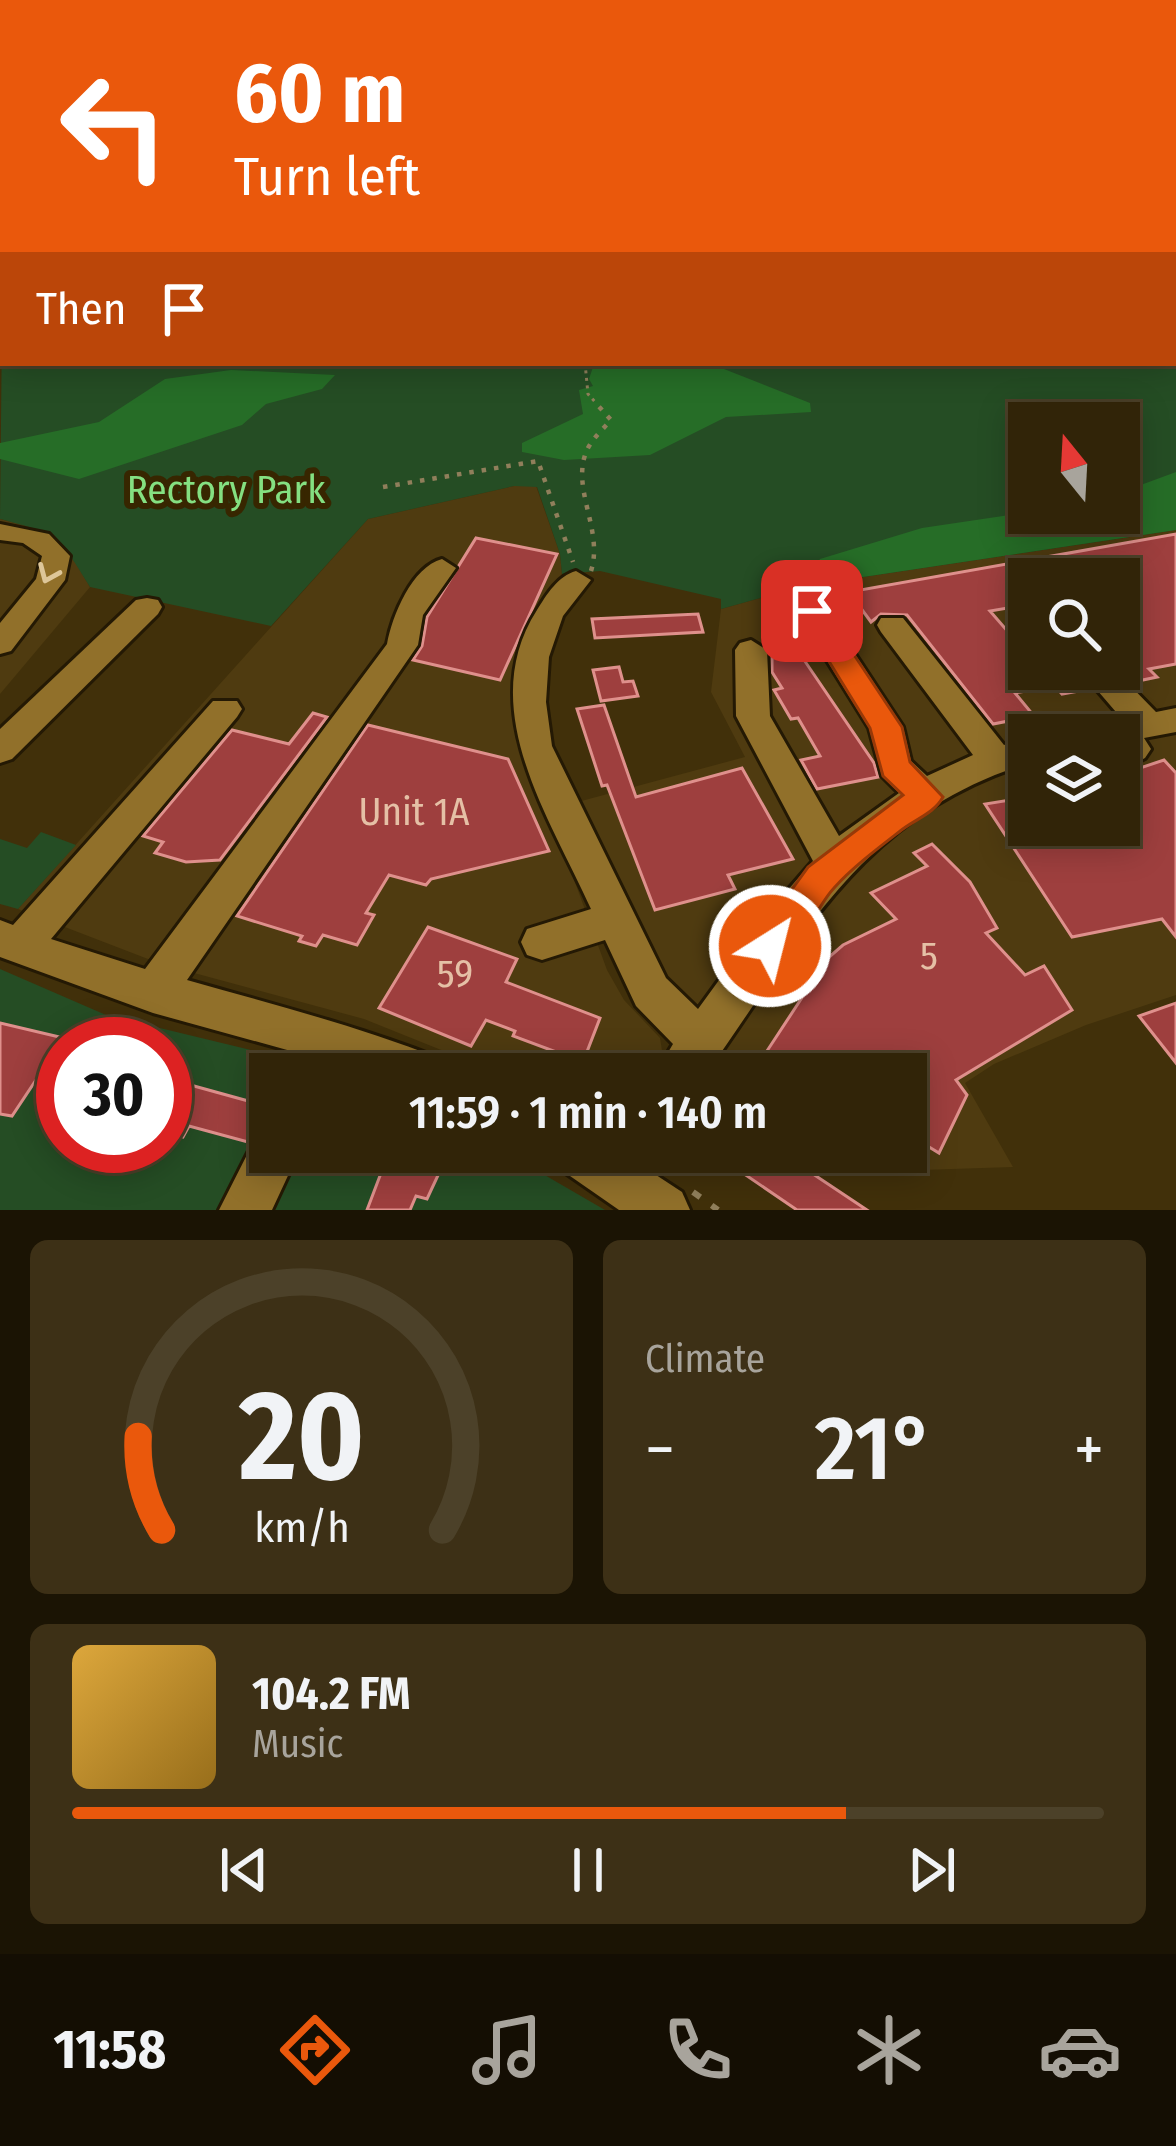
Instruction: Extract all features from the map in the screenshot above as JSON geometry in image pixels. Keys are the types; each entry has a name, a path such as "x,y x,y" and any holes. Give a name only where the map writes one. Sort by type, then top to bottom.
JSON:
{"street":[{"path":"0,532 45,542 56,556 50,580 0,644"},
{"path":"152,993 403,645 408,614 442,568"},
{"path":"575,580 558,596 544,624 530,667 528,717 535,746 616,919 651,992 670,1016 688,1053"},
{"path":"0,750 147,607"},
{"path":"812,611 886,727 895,767 926,797"},
{"path":"892,625 1008,751"},
{"path":"751,650 753,716 835,865"},
{"path":"225,709 10,942 310,1053"},
{"path":"695,1053 793,914 835,865 926,797 1008,757"},
{"path":"542,942 616,919"},
{"path":"245,1210 264,1173"},
{"path":"621,1173 664,1210"}],"path":[{"path":"383,487 538,461 570,544 575,580 593,570 599,550 582,475 588,448 611,420 588,394 585,366"}],"shaded area":[{"path":"514,486 536,486 560,554 562,574 534,621 517,670 514,715 607,970 624,1000 660,1038 662,1053 449,1053 364,1019 161,964 18,909 368,519"},
{"path":"0,519 50,532 66,547 90,587 0,694"},
{"path":"1176,530 1176,995 1086,1025 994,1064 965,1083 1013,1167 927,1170 927,1053 715,1053 655,968 574,803 745,757 711,692 721,609 803,586"}],"green space":[{"name":"Rectory Park","path":"2,366 1176,366 1176,530 803,586 721,609 721,599 600,571 562,574 560,554 537,487 514,486 368,519 271,626 90,587 63,547 46,534 0,519"},
{"path":"593,367 724,369 810,403 811,412 726,417 650,455 564,460 522,452 522,443 583,414 579,390 593,386 589,379"},
{"path":"231,370 335,375 322,389 266,404 242,425 79,479 0,459 0,443 99,422 165,379"},
{"path":"1176,472 1176,530 803,586 820,559 922,528 1008,515 1008,534 1140,534 1140,485"},
{"path":"41,832 76,845 18,909 0,904 0,839 27,848"},
{"path":"0,969 114,1017 36,1017 36,1173 192,1173 192,1036 263,1053 249,1053 252,1173 234,1210 0,1210"},
{"path":"278,1173 541,1173 605,1210 261,1210"}],"building":[{"path":"1176,534 1176,664 1149,669 1157,677 1140,681 1140,558 1041,558"},
{"path":"476,538 557,554 500,680 413,660 422,646 427,617"},
{"path":"1008,564 1008,608 990,611 1008,632 1008,690 1032,690 1015,693 1032,714 1008,714 1008,721 993,724 907,615 881,614 871,622 849,592"},
{"path":"698,614 703,632 595,638 592,619"},
{"path":"800,654 874,763 878,777 817,789 801,760 820,756 798,718 791,719 774,690 782,688 772,672 772,658"},
{"path":"619,667 623,682 633,681 638,696 601,701 593,670"},
{"path":"604,705 636,797 742,768 793,859 728,875 735,889 655,910 607,785 602,786 577,709"},
{"path":"313,713 327,717 220,860 186,862 155,853 163,842 143,836 232,730 289,744"},
{"path":"368,725 508,759 549,851 431,879 426,885 389,875 366,913 374,915 357,945 323,935 316,946 299,941 302,936 237,916"},
{"path":"1164,760 1176,773 1176,937 1162,919 1072,937 1012,846 1140,846 1140,768"},
{"path":"1008,800 1008,839 985,804"},
{"path":"932,844 970,882 997,928 986,933 1025,975 1044,966 1072,1010 956,1080 967,1095 939,1153 927,1146 927,1053 766,1053 828,958 843,945 896,919 871,893 927,866 914,853"},
{"path":"428,927 517,959 506,982 600,1018 586,1053 559,1053 486,1020 471,1046 379,1008"},
{"path":"1176,1003 1176,1063 1139,1016"},
{"path":"0,1023 36,1032 36,1080 12,1116 0,1114"},
{"path":"192,1085 249,1101 248,1142 192,1127"},
{"path":"381,1173 439,1173 427,1199 416,1196 410,1210 367,1210"},
{"path":"743,1173 812,1173 867,1210 797,1210"}],"route":[{"path":"770,946 820,878 889,820 926,797 895,767 886,727 812,611"}]}
